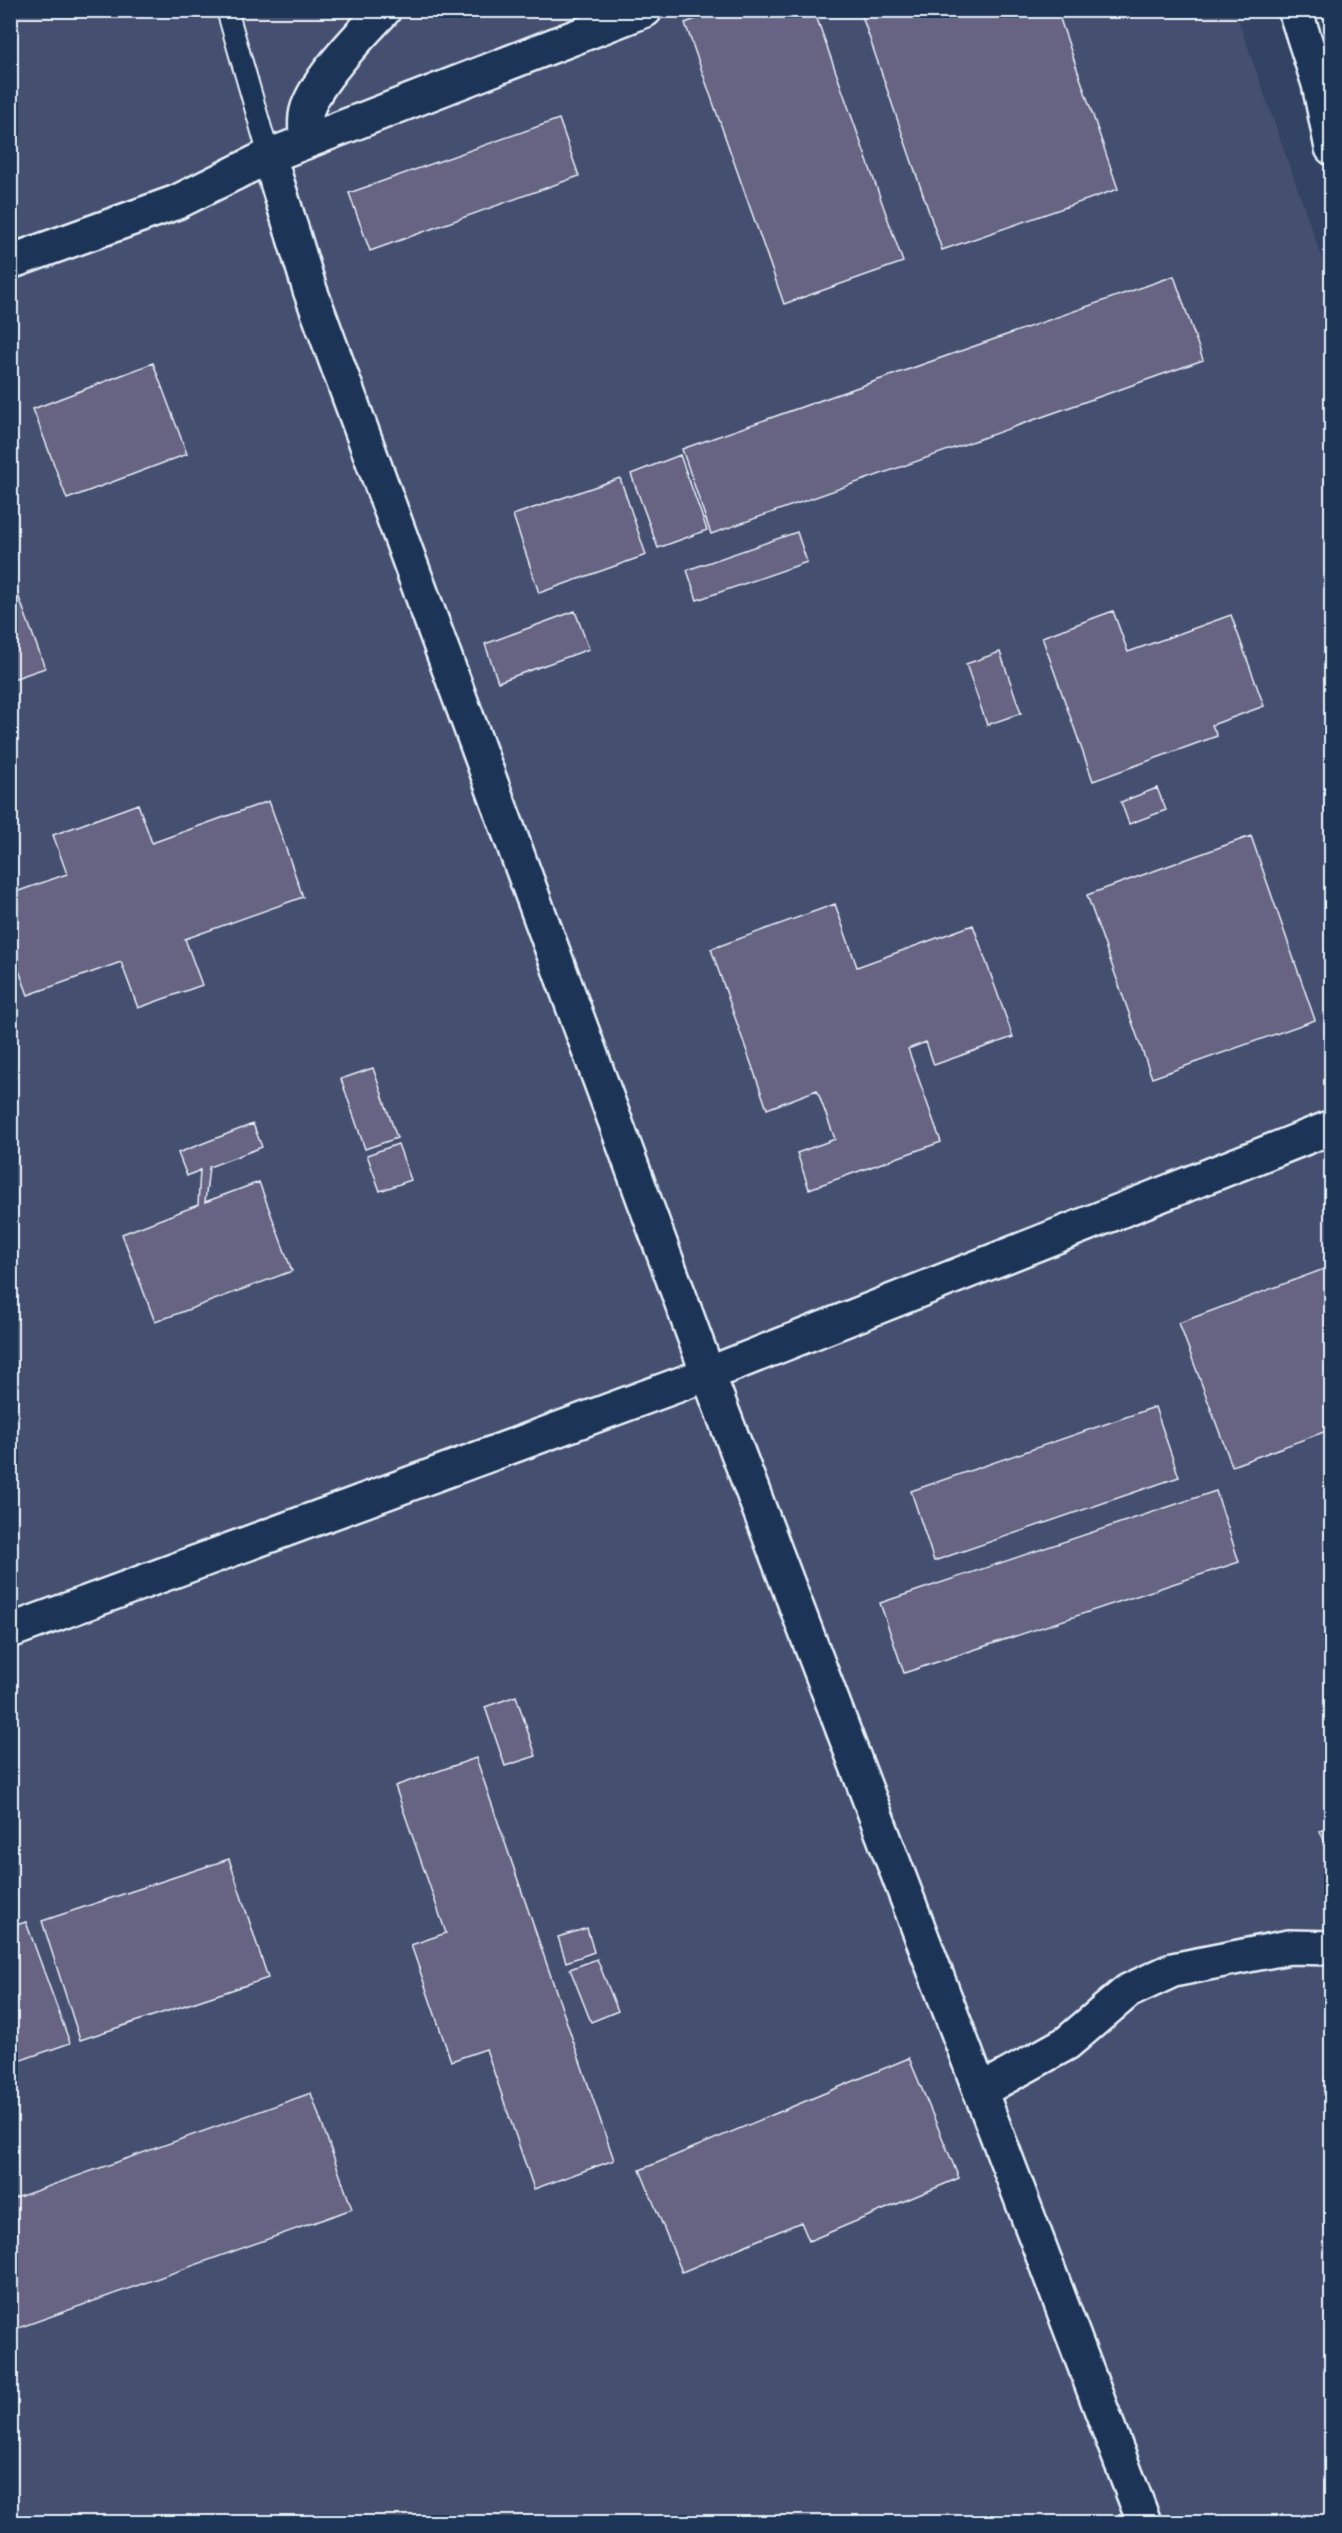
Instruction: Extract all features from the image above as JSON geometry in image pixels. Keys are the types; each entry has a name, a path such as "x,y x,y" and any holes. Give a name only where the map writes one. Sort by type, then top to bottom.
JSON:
{"street":[{"path":"306,140 306,114 320,86 352,43 384,10"},
{"path":"10,262 177,202 306,140 645,10"},
{"path":"1295,10 1325,83 1332,148"},
{"path":"269,156 310,290 708,1374 1144,2523"},
{"path":"10,1631 708,1374 1332,1127"},
{"path":"980,2091 1067,2043 1128,1990 1173,1970 1289,1947 1332,1948"}],"lane":[{"path":"227,10 269,156"}],"shaded area":[{"path":"11,11 1235,11 1332,286 1331,2522 11,2522"}],"building":[{"path":"720,10 814,10 903,262 784,304 685,23"},
{"path":"860,10 1057,10 1118,189 942,250"},
{"path":"559,119 579,176 370,251 349,193"},
{"path":"1174,276 1203,360 711,534 682,449"},
{"path":"153,363 187,454 67,499 33,409"},
{"path":"680,455 707,530 658,548 631,474"},
{"path":"620,478 646,555 539,593 513,515"},
{"path":"797,532 807,562 697,600 687,570"},
{"path":"10,573 45,668 10,680"},
{"path":"575,611 589,649 498,682 485,644"},
{"path":"1113,611 1128,652 1231,615 1264,706 1212,725 1217,736 1093,781 1042,637"},
{"path":"1000,652 1021,713 987,725 966,664"},
{"path":"1157,788 1166,810 1129,824 1121,802"},
{"path":"269,801 303,897 185,939 202,985 138,1008 121,962 28,995 10,946 10,894 67,874 53,835 138,804 152,843"},
{"path":"1251,836 1315,1020 1152,1078 1087,895"},
{"path":"835,904 857,967 973,925 1013,1037 934,1065 926,1042 908,1049 941,1142 809,1189 797,1153 835,1139 817,1090 767,1109 711,949"},
{"path":"373,1068 397,1138 365,1149 341,1079"},
{"path":"253,1124 262,1147 209,1167 205,1202 259,1182 292,1271 155,1322 122,1234 198,1205 200,1170 187,1176 178,1153"},
{"path":"398,1144 411,1180 380,1191 367,1155"},
{"path":"1332,1266 1332,1429 1232,1466 1179,1323"},
{"path":"1155,1407 1179,1477 934,1561 911,1491"},
{"path":"1216,1491 1239,1562 904,1673 880,1603"},
{"path":"516,1696 536,1756 505,1766 485,1707"},
{"path":"476,1758 614,2160 534,2189 486,2049 451,2061 411,1945 446,1933 395,1786"},
{"path":"1332,1826 1332,1858 1320,1831"},
{"path":"229,1859 268,1978 80,2040 42,1921"},
{"path":"26,1922 70,2043 10,2064 10,1927"},
{"path":"587,1928 594,1952 566,1962 558,1937"},
{"path":"597,1959 618,2011 591,2022 570,1969"},
{"path":"909,2058 959,2178 809,2241 801,2222 682,2272 640,2170"},
{"path":"311,2093 352,2209 10,2331 10,2200"}]}
